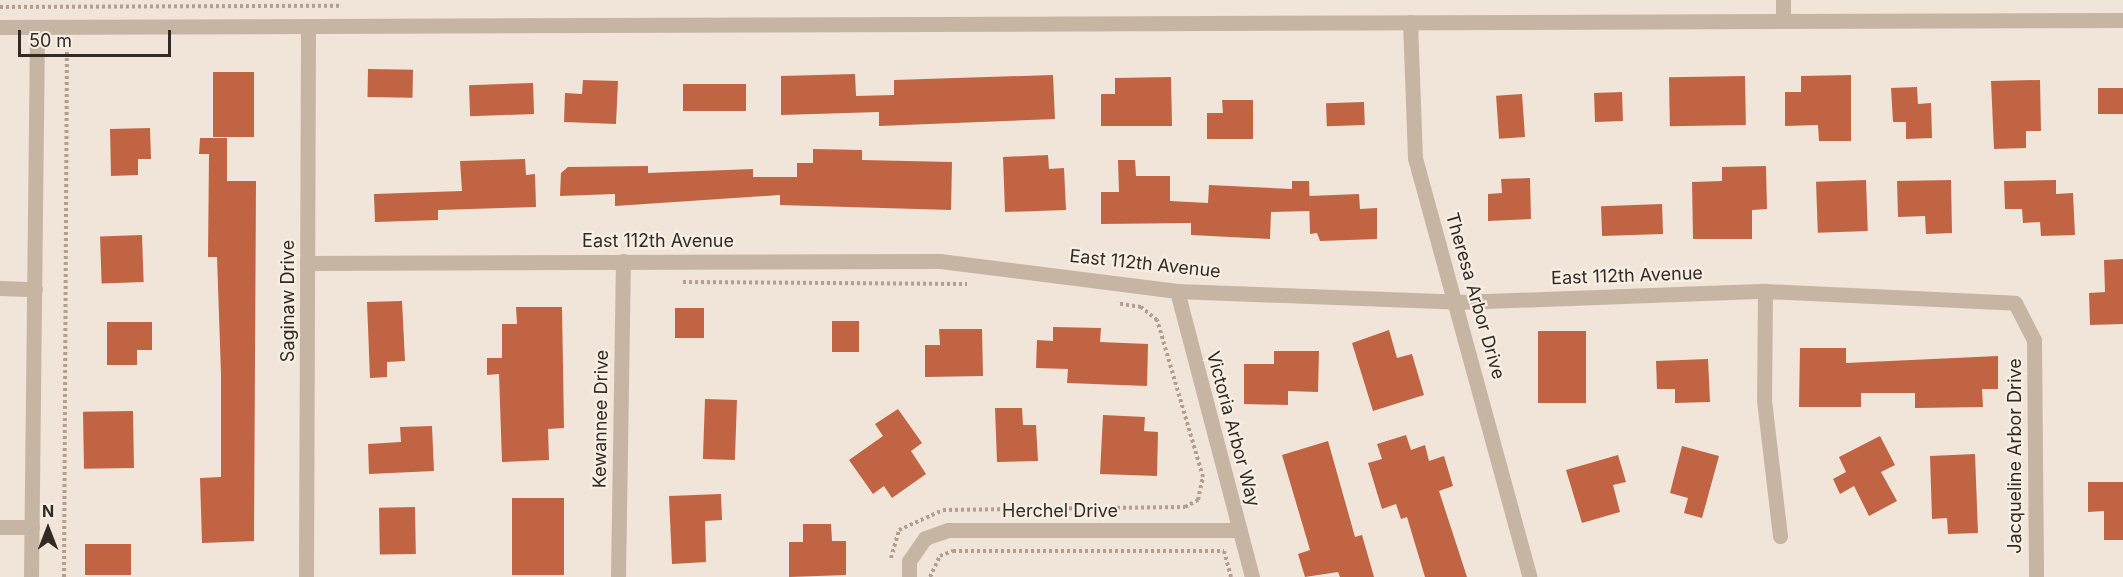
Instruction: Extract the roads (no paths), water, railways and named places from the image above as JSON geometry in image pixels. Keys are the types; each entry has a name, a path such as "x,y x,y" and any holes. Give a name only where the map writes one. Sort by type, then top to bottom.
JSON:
{"street":[{"path":"1783,0 1783,21"},
{"path":"0,27 2123,20"},
{"name":"Theresa Arbor Drive","path":"1410,22 1415,158 1459,302 1530,577"},
{"name":"Saginaw Drive","path":"306,577 308,26"},
{"path":"31,577 37,27"},
{"name":"Kewannee Drive","path":"618,577 622,261"},
{"name":"East 112th Avenue","path":"307,263 940,261 1178,291 1459,302 1765,291 2015,303"},
{"path":"0,288 35,289"},
{"name":"Victoria Arbor Way","path":"1178,291 1252,577"},
{"path":"1765,291 1764,400 1780,536"},
{"name":"Jacqueline Arbor Drive","path":"2015,303 2034,340 2036,577"},
{"path":"0,527 32,527"},
{"name":"Herchel Drive","path":"909,577 909,561 924,538 948,531 1239,531"}]}
